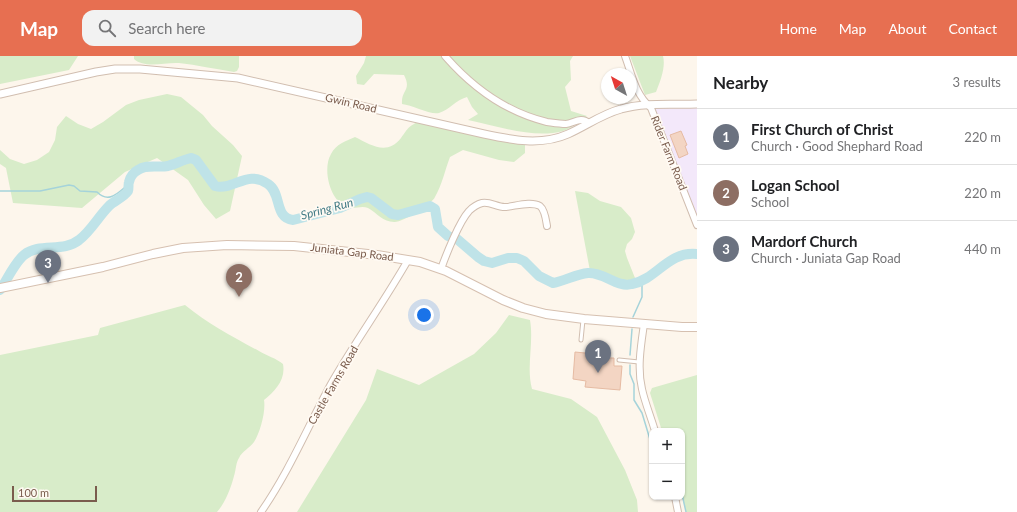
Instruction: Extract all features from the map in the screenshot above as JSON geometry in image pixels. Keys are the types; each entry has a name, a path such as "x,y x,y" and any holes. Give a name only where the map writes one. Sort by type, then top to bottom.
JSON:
{"main road":[{"name":"Juniata Gap Road","path":"3,288 103,267 170,250 206,246 301,246 408,260 441,269 503,300 523,308 553,316 697,327"}],"street":[{"path":"445,56 480,90 508,107 527,116 557,124 568,124 579,120 589,123"},
{"name":"Rider Farm Road","path":"625,56 642,101 651,108 697,225"},
{"name":"Gwin Road","path":"0,94 96,72 115,69 140,69 238,78 484,134 534,142 556,139 620,109 647,105 697,104"},
{"path":"441,269 446,254 469,211 477,205 483,203 499,207 527,204 537,205 543,210 547,226"},
{"name":"Castle Farms Road","path":"261,512 288,467 334,379 408,260"},
{"path":"644,324 639,362 642,390 654,428"},
{"path":"676,500 678,512"}],"lane":[{"path":"581,340 584,319"},
{"path":"619,360 639,362"}],"shaded area":[{"path":"697,107 697,219 654,110 657,108"}],"green space":[{"path":"0,56 78,56 69,70 0,84"},
{"path":"134,56 239,56 239,67 237,71 234,72 179,63 144,64 134,59"},
{"path":"366,56 573,56 570,61 571,80 565,87 571,111 587,116 563,131 540,134 516,131 468,120 478,114 472,107 467,97 459,100 446,110 439,113 426,111 402,104 403,95 407,87 404,75 374,74 364,85 357,84 356,76 364,63"},
{"path":"630,56 663,56 663,70 656,92 645,95 637,74 637,68 635,68"},
{"path":"167,94 181,97 203,115 242,156 230,211 216,219 204,205 188,180 157,158 125,172 82,208 13,203 6,168 0,164 0,150 10,159 24,164 37,160 49,152 55,140 57,127 66,116 78,124 91,129 126,105 139,100"},
{"path":"419,121 525,145 525,153 514,162 499,160 463,150 450,157 440,188 433,200 398,222 387,221 368,208 350,208 341,204 332,192 329,184 327,168 328,160 333,151 342,143 355,137 373,146 385,148 390,147 401,138 408,128"},
{"path":"575,191 588,193 600,201 621,207 631,218 635,232 632,239 627,244 625,251 635,278 630,283 604,279 590,271"},
{"path":"185,305 221,330 283,364 283,375 279,385 264,400 263,416 256,438 242,453 238,460 233,481 223,504 217,512 0,512 0,355 98,335 100,328"},
{"path":"509,315 530,320 530,381 532,389 571,399 597,417 625,470 637,500 638,512 297,512 366,400 377,369 419,385 474,354 496,333"},
{"path":"697,375 697,512 686,512 683,500 685,500 685,428 661,428 650,393 652,388"}],"building":[{"path":"681,131 687,145 685,146 688,154 679,158 670,135"},
{"path":"575,352 595,354 595,352 607,353 607,358 614,358 614,366 622,366 620,390 585,387 586,381 573,379"}],"waterway":[{"name":"Spring Run","path":"0,290 14,267 21,258 30,251 66,246 79,240 109,206 128,191 130,178 141,168 168,166 191,158 196,160 215,186 228,186 247,179 260,180 268,184 275,193 283,215 293,220 340,208 367,197 371,198 392,214 398,215 430,206 435,209 438,227 448,236 457,239 484,261 492,263 508,258 517,258 524,261 539,276 553,283 579,275 594,273 621,284 632,284 649,277 670,261 678,257 687,254 697,254"},
{"path":"0,191 40,191 69,185 74,186 80,191 97,192 104,197 111,197 124,188 128,190"},
{"path":"633,317 642,297 642,281"},
{"path":"630,355 632,329"},
{"path":"630,365 630,374 634,384 634,400 642,413 649,436"},
{"path":"683,500 686,512"}],"place":[{"name":"Mardorf Church","path":"48,283"},
{"name":"Logan School","path":"239,297"},
{"name":"First Church of Christ","path":"598,373"}]}
